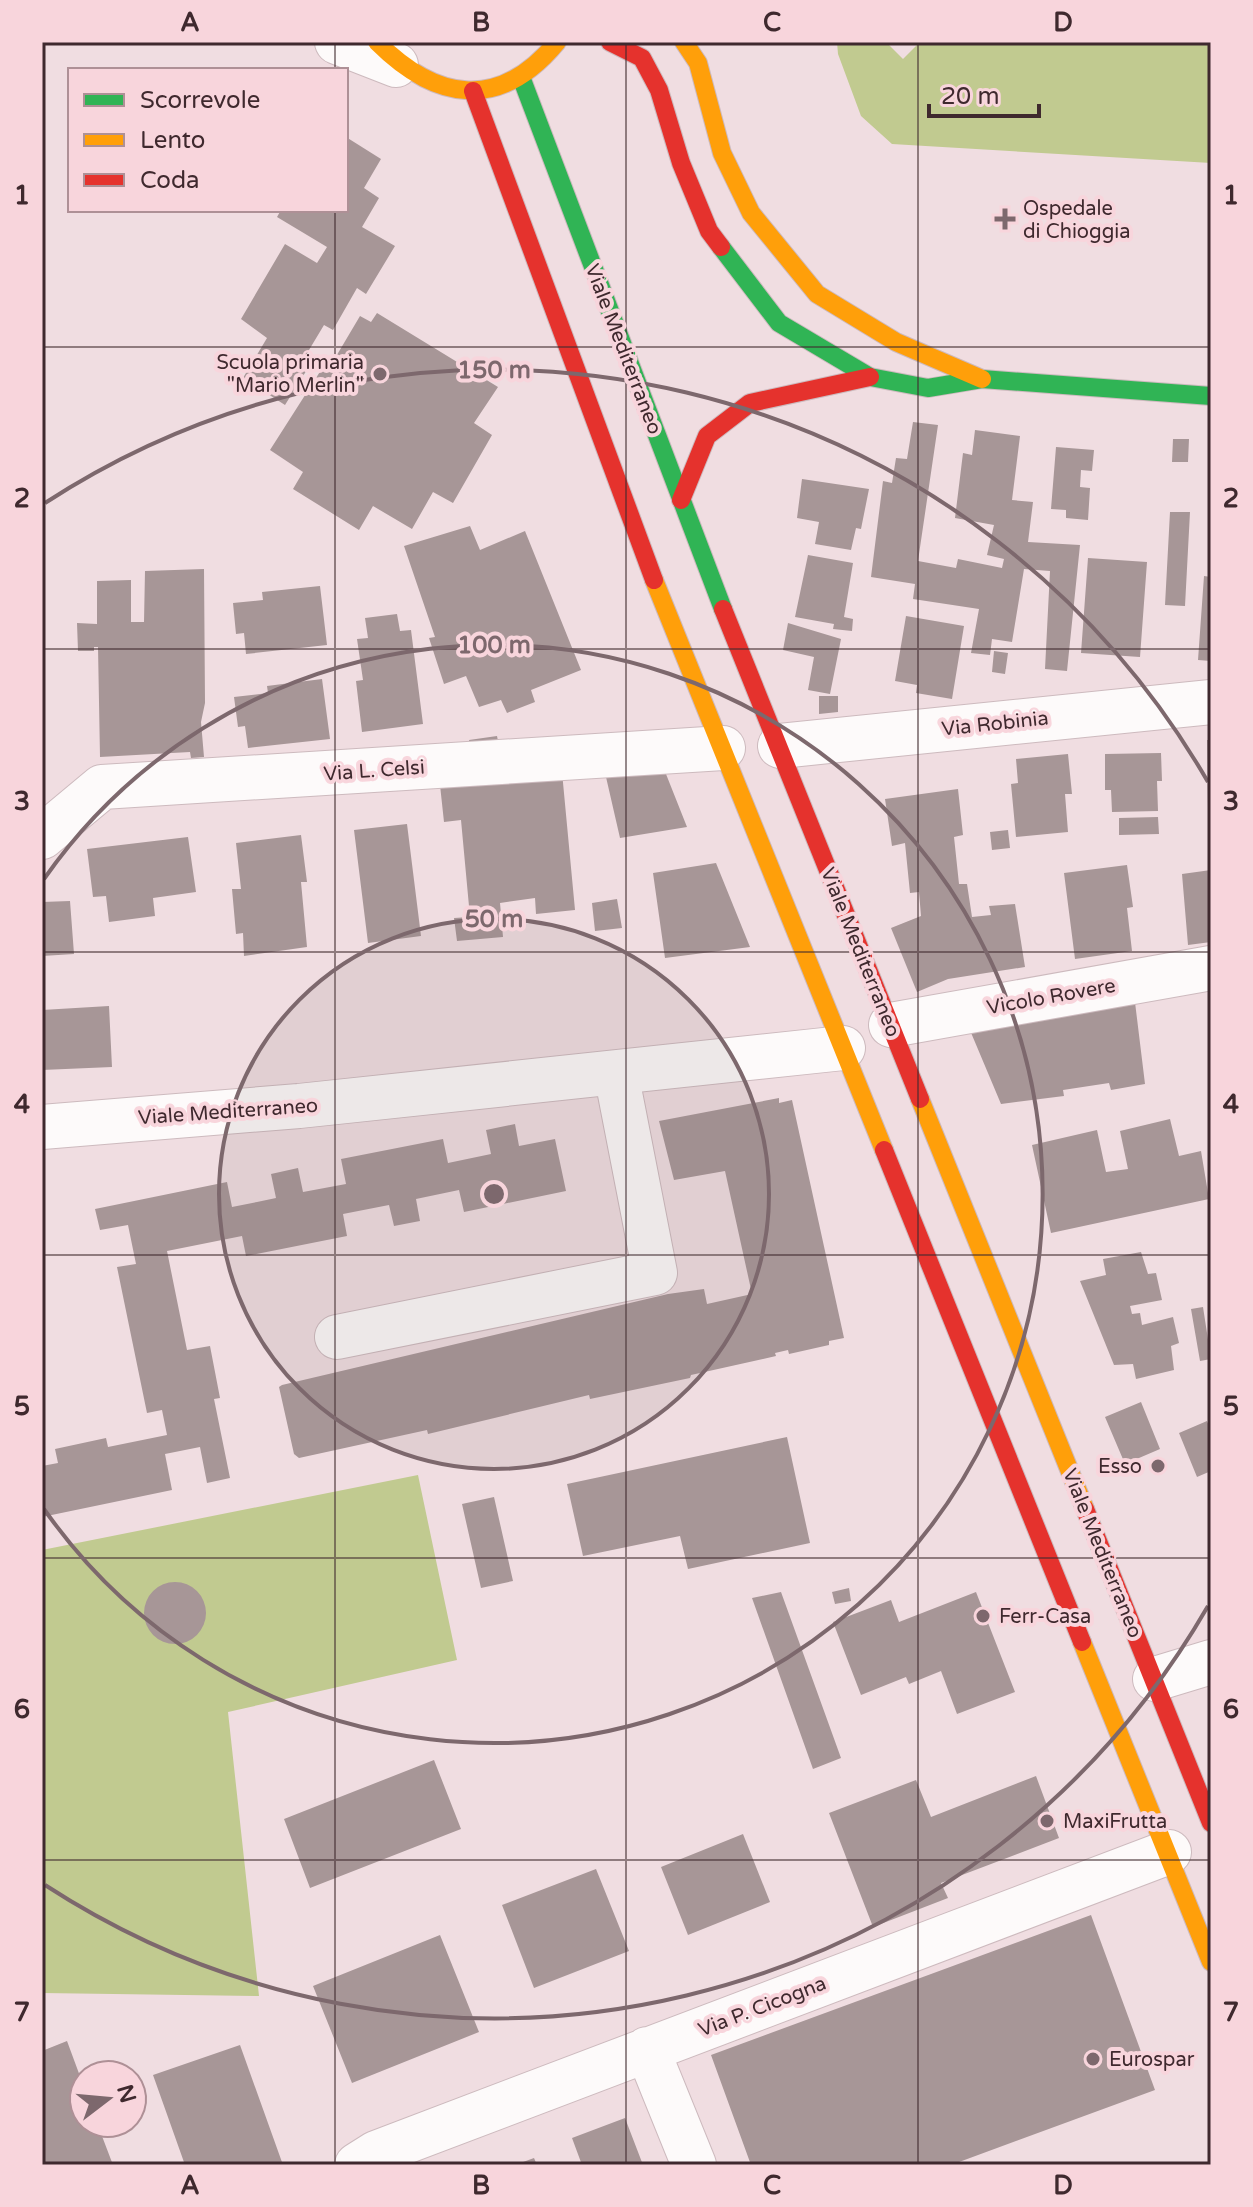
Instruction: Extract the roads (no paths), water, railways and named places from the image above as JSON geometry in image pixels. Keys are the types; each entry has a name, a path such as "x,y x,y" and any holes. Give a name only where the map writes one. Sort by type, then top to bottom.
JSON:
{"street":[{"path":"337,42 386,53 419,80 445,89 473,91 498,87 521,77 553,48 580,44"},
{"path":"610,42 642,58 659,90 681,163 709,231 779,323 870,377 928,388 982,379 1211,396"},
{"path":"684,42 698,63 722,153 751,213 817,294 896,342 982,379"},
{"name":"Viale Mediterraneo","path":"521,77 681,500 1211,1823"},
{"path":"473,91 642,549 1211,1962"},
{"path":"681,500 707,436 750,403 870,377"},
{"name":"Via Robinia","path":"780,746 1211,702"},
{"name":"Via L. Celsi","path":"42,837 102,787 723,748"},
{"name":"Vicolo Rovere","path":"891,1025 1211,968"},
{"name":"Viale Mediterraneo","path":"42,1127 299,1106 843,1048"},
{"path":"337,1337 655,1273 616,1073"},
{"path":"1155,1679 1211,1662"},
{"name":"Via P. Cicogna","path":"357,2165 376,2153 1169,1852"},
{"path":"647,2049 694,2165"}],"place":[{"name":"Ospedale di Chioggia","path":"1005,219"},
{"name":"Scuola primaria \"Mario Merlin\"","path":"380,374"},
{"name":"Esso","path":"1158,1466"},
{"name":"Ferr-Casa","path":"983,1616"},
{"name":"MaxiFrutta","path":"1047,1821"},
{"name":"Eurospar","path":"1093,2059"}]}
